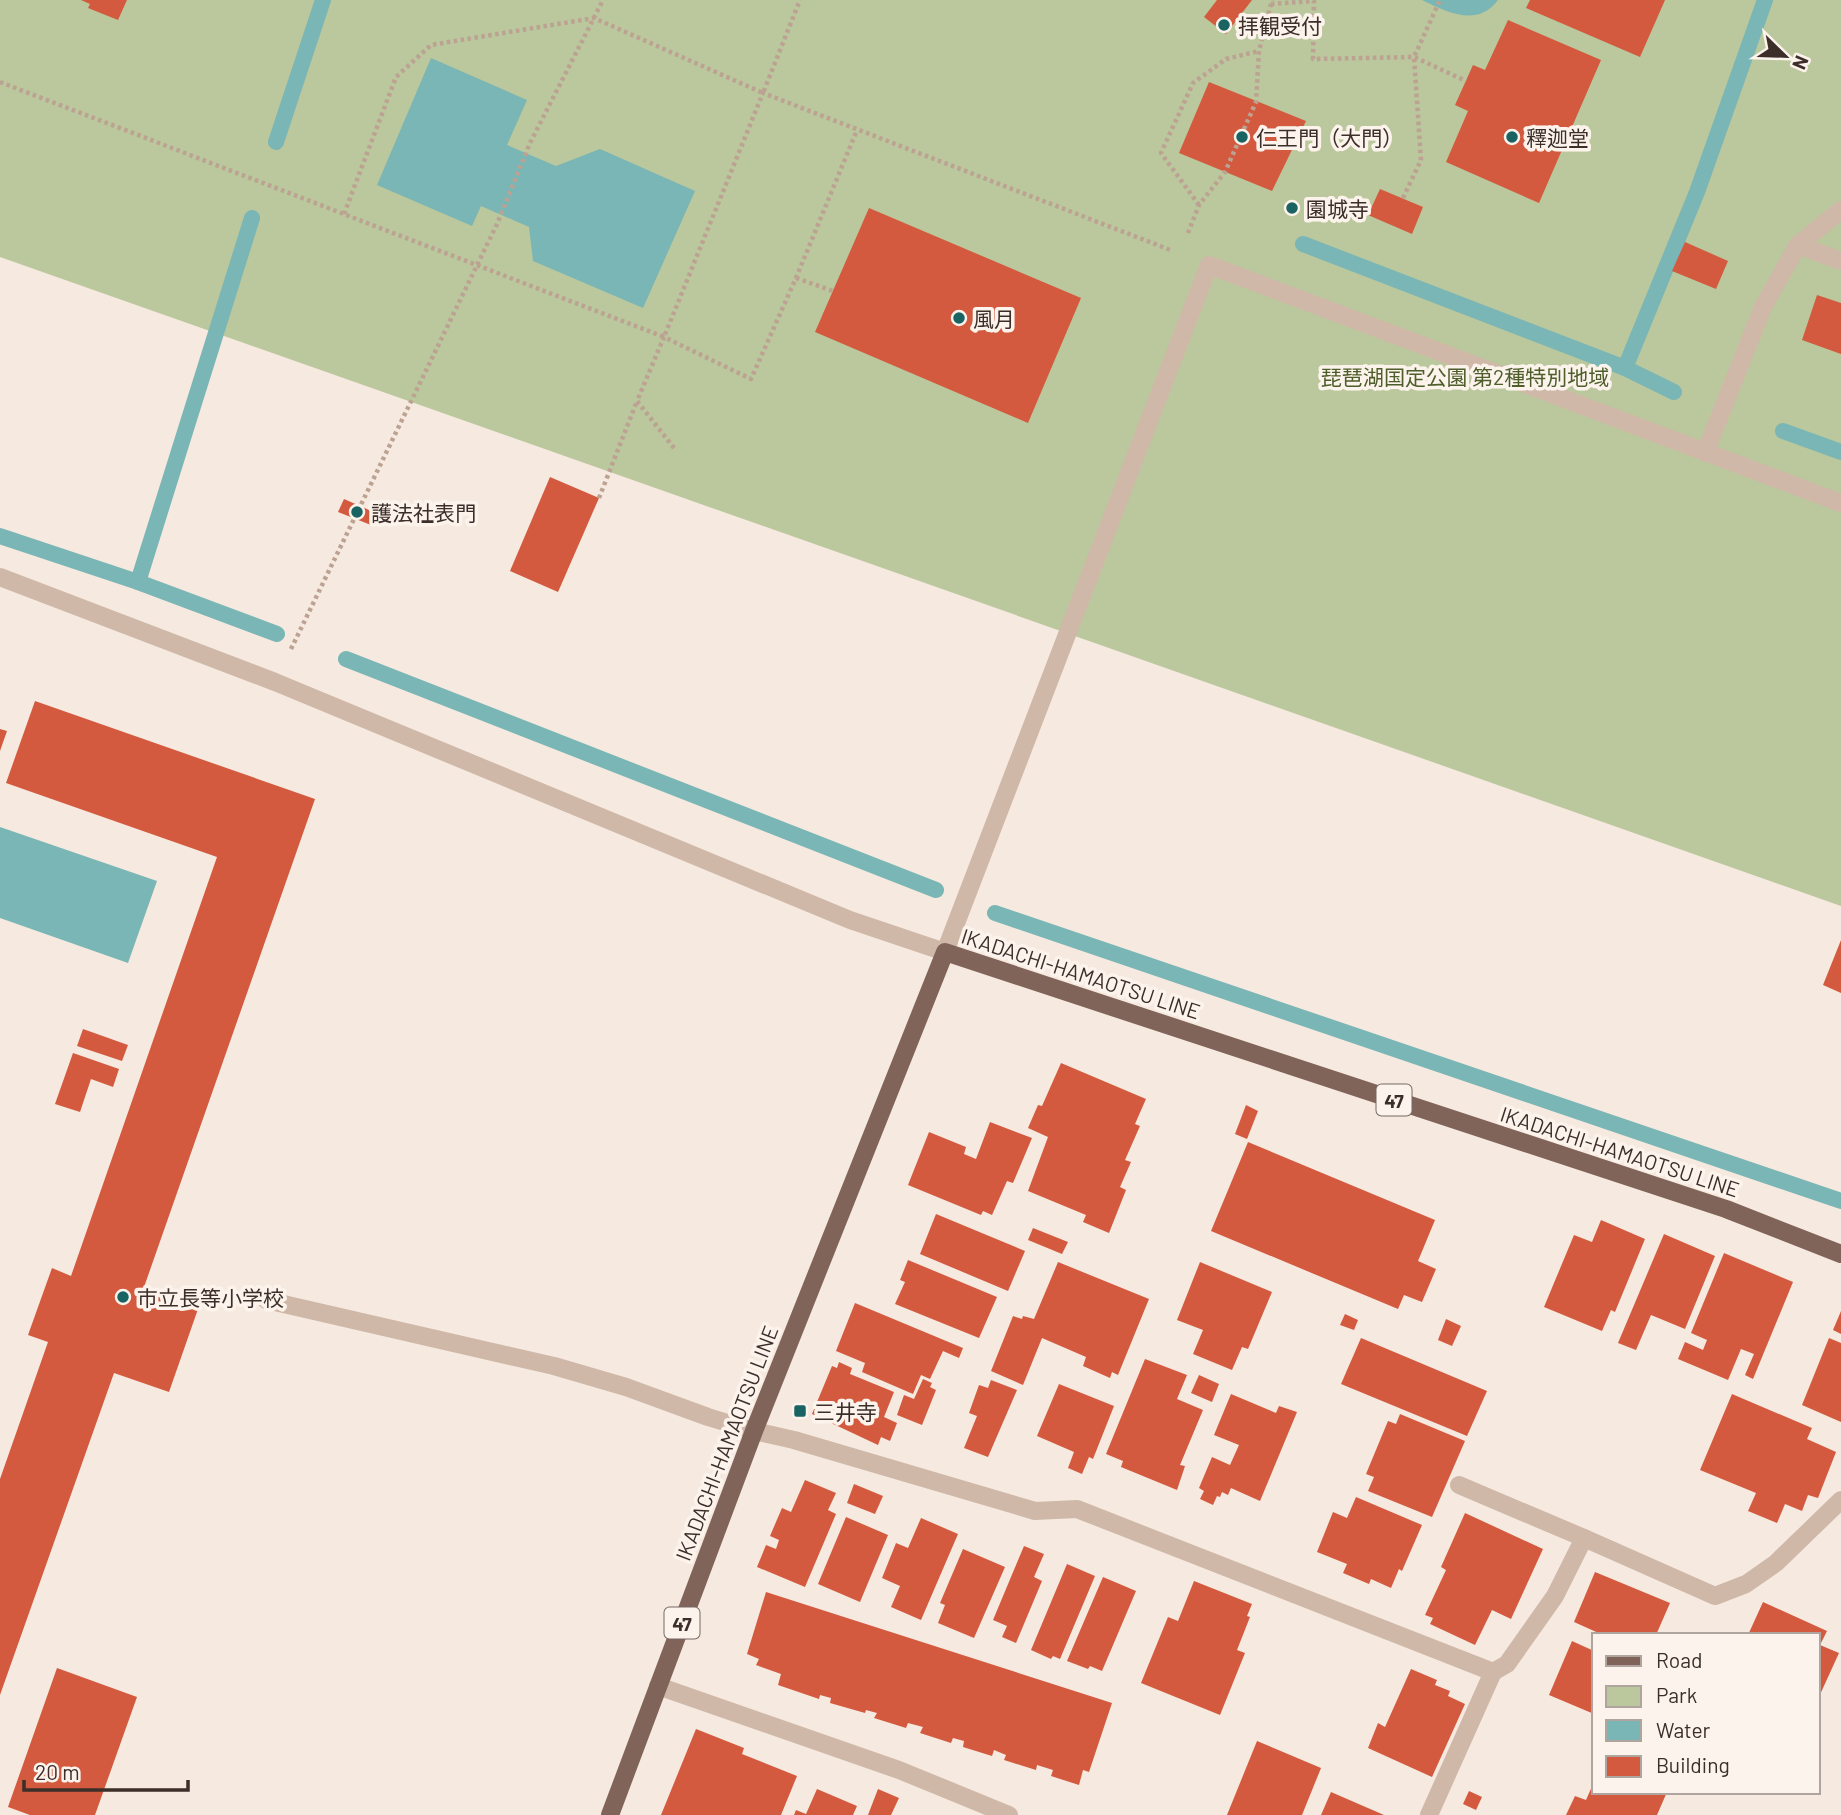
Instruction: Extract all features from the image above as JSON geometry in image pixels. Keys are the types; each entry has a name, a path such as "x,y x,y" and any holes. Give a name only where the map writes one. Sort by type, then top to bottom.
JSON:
{"main road":[{"name":"IKADACHI-HAMAOTSU LINE","path":"610,1815 754,1431 945,952 1726,1209 1841,1254"}],"street":[{"path":"1705,453 1763,307 1798,245 1841,210"},
{"path":"1798,245 1841,261"},
{"path":"0,577 275,682 850,920 945,952 1209,265 1841,503"},
{"path":"266,1300 554,1366 626,1387 754,1431 794,1440 1035,1511 1077,1509 1493,1672"},
{"path":"1459,1485 1715,1596 1746,1584 1776,1563 1841,1500"},
{"path":"1429,1815 1493,1672 1507,1664 1555,1596 1584,1538"},
{"path":"658,1686 899,1770 1009,1815"}],"path":[{"path":"288,655 497,224 530,143 603,0"},
{"path":"599,498 800,0"},
{"path":"1403,198 1421,160 1414,57 1440,0"},
{"path":"1180,254 1199,205 1225,172 1256,102 1259,51 1272,2 1314,1 1312,59 1414,57 1466,81"},
{"path":"344,214 396,77 431,45 594,18 764,93 856,130 1209,265"},
{"path":"1199,205 1161,153 1193,83 1226,59 1259,51"},
{"path":"0,82 664,337 751,379 796,278 856,130"},
{"path":"796,278 833,291"},
{"path":"637,401 674,448"}],"green space":[{"name":"琵琶湖国定公園 第2種特別地域","path":"0,0 1841,0 1841,906 0,257"}],"water":[{"path":"1422,0 1498,0 1481,14 1462,15"},
{"path":"431,58 527,100 507,145 556,166 600,149 695,191 643,308 533,261 529,227 481,206 472,226 377,185"},
{"path":"0,827 157,881 128,963 0,918"}],"building":[{"path":"81,0 127,0 118,20 88,8 90,4"},
{"name":"拝観受付","path":"1217,0 1252,0 1226,34 1204,17"},
{"path":"1530,0 1665,0 1640,57 1526,8"},
{"name":"釋迦堂","path":"1508,20 1601,60 1539,203 1446,162 1468,111 1455,105 1473,65 1485,70"},
{"name":"仁王門（大門）","path":"1209,82 1306,121 1272,191 1179,153"},
{"path":"1380,189 1423,207 1412,234 1368,215"},
{"path":"869,208 1081,298 1028,423 815,332"},
{"path":"1685,242 1728,261 1716,289 1672,271"},
{"path":"1817,295 1841,303 1841,354 1802,340"},
{"path":"550,477 599,498 558,592 510,571"},
{"name":"護法社表門","path":"344,499 376,513 371,525 338,512"},
{"path":"35,701 315,799 143,1290 198,1309 169,1392 114,1373 0,1695 0,1479 48,1342 28,1335 52,1268 71,1276 217,857 6,783"},
{"path":"0,729 7,731 0,751"},
{"path":"1841,940 1841,993 1823,985"},
{"path":"83,1029 128,1045 122,1061 77,1046"},
{"path":"73,1053 119,1069 113,1087 91,1079 80,1112 55,1104"},
{"path":"1061,1063 1146,1099 1135,1124 1140,1126 1125,1160 1131,1162 1120,1187 1126,1190 1109,1233 1083,1222 1086,1215 1028,1191 1048,1137 1028,1128 1038,1105 1042,1106"},
{"path":"1246,1105 1258,1111 1247,1139 1235,1134"},
{"path":"990,1122 1032,1138 1013,1183 1007,1181 992,1215 983,1211 981,1215 908,1185 929,1132 966,1147 964,1154 976,1159"},
{"path":"1248,1142 1435,1220 1418,1261 1436,1269 1422,1302 1404,1295 1398,1309 1211,1231"},
{"path":"936,1214 1025,1251 1008,1291 920,1254"},
{"path":"1601,1220 1645,1239 1615,1312 1611,1310 1602,1331 1544,1307 1574,1235 1592,1242"},
{"path":"1033,1228 1068,1242 1062,1254 1028,1240"},
{"path":"1664,1234 1715,1256 1685,1329 1651,1315 1636,1350 1618,1343"},
{"path":"1724,1253 1793,1282 1753,1379 1745,1375 1754,1354 1741,1349 1728,1380 1678,1359 1685,1342 1703,1350 1707,1340 1691,1333"},
{"path":"908,1260 997,1297 979,1338 895,1304 905,1282 900,1280"},
{"path":"1058,1262 1149,1299 1118,1375 1112,1372 1110,1378 1083,1366 1086,1357 1042,1338 1023,1385 991,1371 1013,1316 1034,1319"},
{"path":"1200,1262 1272,1292 1248,1349 1242,1347 1232,1370 1193,1354 1203,1330 1177,1320"},
{"path":"855,1303 963,1348 959,1358 943,1351 930,1379 921,1375 913,1394 862,1372 865,1363 836,1351"},
{"path":"1841,1311 1841,1334 1833,1330"},
{"path":"1345,1314 1358,1320 1354,1330 1340,1325"},
{"path":"1446,1319 1461,1326 1452,1346 1438,1340"},
{"path":"1361,1338 1487,1391 1467,1436 1341,1384"},
{"path":"1829,1338 1841,1343 1841,1422 1802,1405"},
{"path":"1145,1359 1187,1375 1177,1399 1203,1410 1180,1465 1185,1466 1177,1490 1121,1467 1123,1461 1106,1454"},
{"path":"839,1362 852,1368 850,1374 894,1392 884,1417 897,1423 890,1441 881,1437 878,1445 812,1414 832,1366 837,1368"},
{"path":"1199,1375 1219,1384 1212,1402 1191,1393"},
{"path":"923,1379 932,1383 930,1387 936,1390 922,1425 897,1415 904,1395 914,1399"},
{"path":"991,1380 1017,1390 988,1457 964,1448 977,1416 969,1413 979,1385 988,1388"},
{"path":"1059,1384 1114,1406 1093,1459 1089,1457 1082,1474 1068,1468 1074,1452 1037,1436"},
{"path":"1231,1394 1276,1413 1279,1406 1297,1412 1260,1501 1231,1488 1228,1495 1222,1492 1220,1497 1217,1496 1213,1505 1200,1499 1204,1491 1199,1488 1212,1457 1230,1465 1239,1445 1214,1435"},
{"path":"1732,1394 1812,1428 1807,1439 1836,1452 1818,1498 1808,1495 1802,1511 1785,1504 1777,1523 1748,1511 1756,1493 1700,1470"},
{"path":"1400,1414 1465,1441 1432,1517 1368,1491 1374,1477 1366,1474 1388,1421 1396,1424"},
{"path":"805,1480 836,1493 828,1510 836,1514 805,1587 757,1567 766,1545 776,1549 779,1540 770,1536 782,1508 791,1512"},
{"path":"854,1484 883,1496 875,1514 847,1503"},
{"path":"1356,1497 1422,1525 1402,1571 1399,1569 1391,1588 1371,1579 1369,1584 1343,1573 1347,1564 1317,1552 1333,1512 1347,1518"},
{"path":"1465,1513 1543,1549 1511,1619 1492,1610 1475,1645 1430,1624 1433,1618 1425,1615 1446,1570 1441,1567"},
{"path":"846,1517 888,1535 860,1602 818,1584"},
{"path":"921,1518 958,1534 921,1620 891,1607 900,1586 882,1578 896,1543 908,1548"},
{"path":"1024,1546 1044,1554 1034,1577 1042,1581 1016,1643 1002,1637 1007,1626 993,1620"},
{"path":"963,1549 1005,1567 974,1638 938,1623 945,1605 940,1603"},
{"path":"1067,1564 1095,1576 1060,1659 1053,1656 1051,1659 1031,1650"},
{"path":"1595,1572 1670,1603 1657,1633 1599,1633 1574,1622"},
{"path":"1103,1577 1136,1591 1102,1671 1067,1661"},
{"path":"1194,1581 1252,1604 1247,1616 1250,1617 1237,1650 1245,1653 1220,1715 1141,1683 1168,1617 1178,1621"},
{"path":"766,1592 1112,1703 1089,1772 1083,1770 1079,1785 1051,1776 1053,1770 1037,1765 1036,1770 1004,1760 1006,1755 994,1750 992,1756 963,1747 964,1741 953,1738 951,1743 920,1733 923,1727 908,1723 906,1728 874,1718 877,1713 866,1710 865,1713 830,1703 831,1698 820,1695 819,1699 778,1685 781,1674 756,1665 759,1659 747,1654"},
{"path":"1763,1602 1827,1631 1820,1645 1820,1633 1749,1633"},
{"path":"1572,1641 1592,1650 1592,1713 1549,1695"},
{"path":"1820,1645 1839,1653 1820,1695"},
{"path":"57,1668 137,1697 95,1815 30,1815 8,1807"},
{"path":"1411,1669 1437,1680 1435,1685 1450,1691 1448,1696 1465,1704 1432,1777 1368,1748 1378,1723 1385,1727"},
{"path":"696,1729 744,1748 742,1754 797,1776 781,1815 661,1815"},
{"path":"1257,1741 1321,1768 1302,1815 1227,1815"},
{"path":"1592,1786 1592,1794 1666,1794 1657,1815 1566,1815 1575,1796 1586,1800"},
{"path":"817,1789 857,1806 853,1815 794,1815 796,1810 806,1814"},
{"path":"878,1789 899,1798 891,1815 868,1815"},
{"path":"1469,1791 1482,1797 1476,1810 1463,1804"},
{"path":"1331,1792 1384,1815 1321,1815"}],"waterway":[{"path":"276,142 323,0"},
{"path":"1625,368 1697,192 1765,0"},
{"path":"138,582 252,218"},
{"path":"1303,244 1625,368 1674,392"},
{"path":"1783,431 1841,452"},
{"path":"0,536 138,582 277,634"},
{"path":"346,659 936,890"},
{"path":"995,913 1841,1201"}],"place":[{"name":"拝観受付","path":"1224,25"},
{"name":"仁王門（大門）","path":"1242,137"},
{"name":"釋迦堂","path":"1512,137"},
{"name":"園城寺","path":"1292,208"},
{"name":"風月","path":"959,318"},
{"name":"護法社表門","path":"357,512"},
{"name":"市立長等小学校","path":"123,1297"},
{"name":"三井寺","path":"800,1411"}]}
